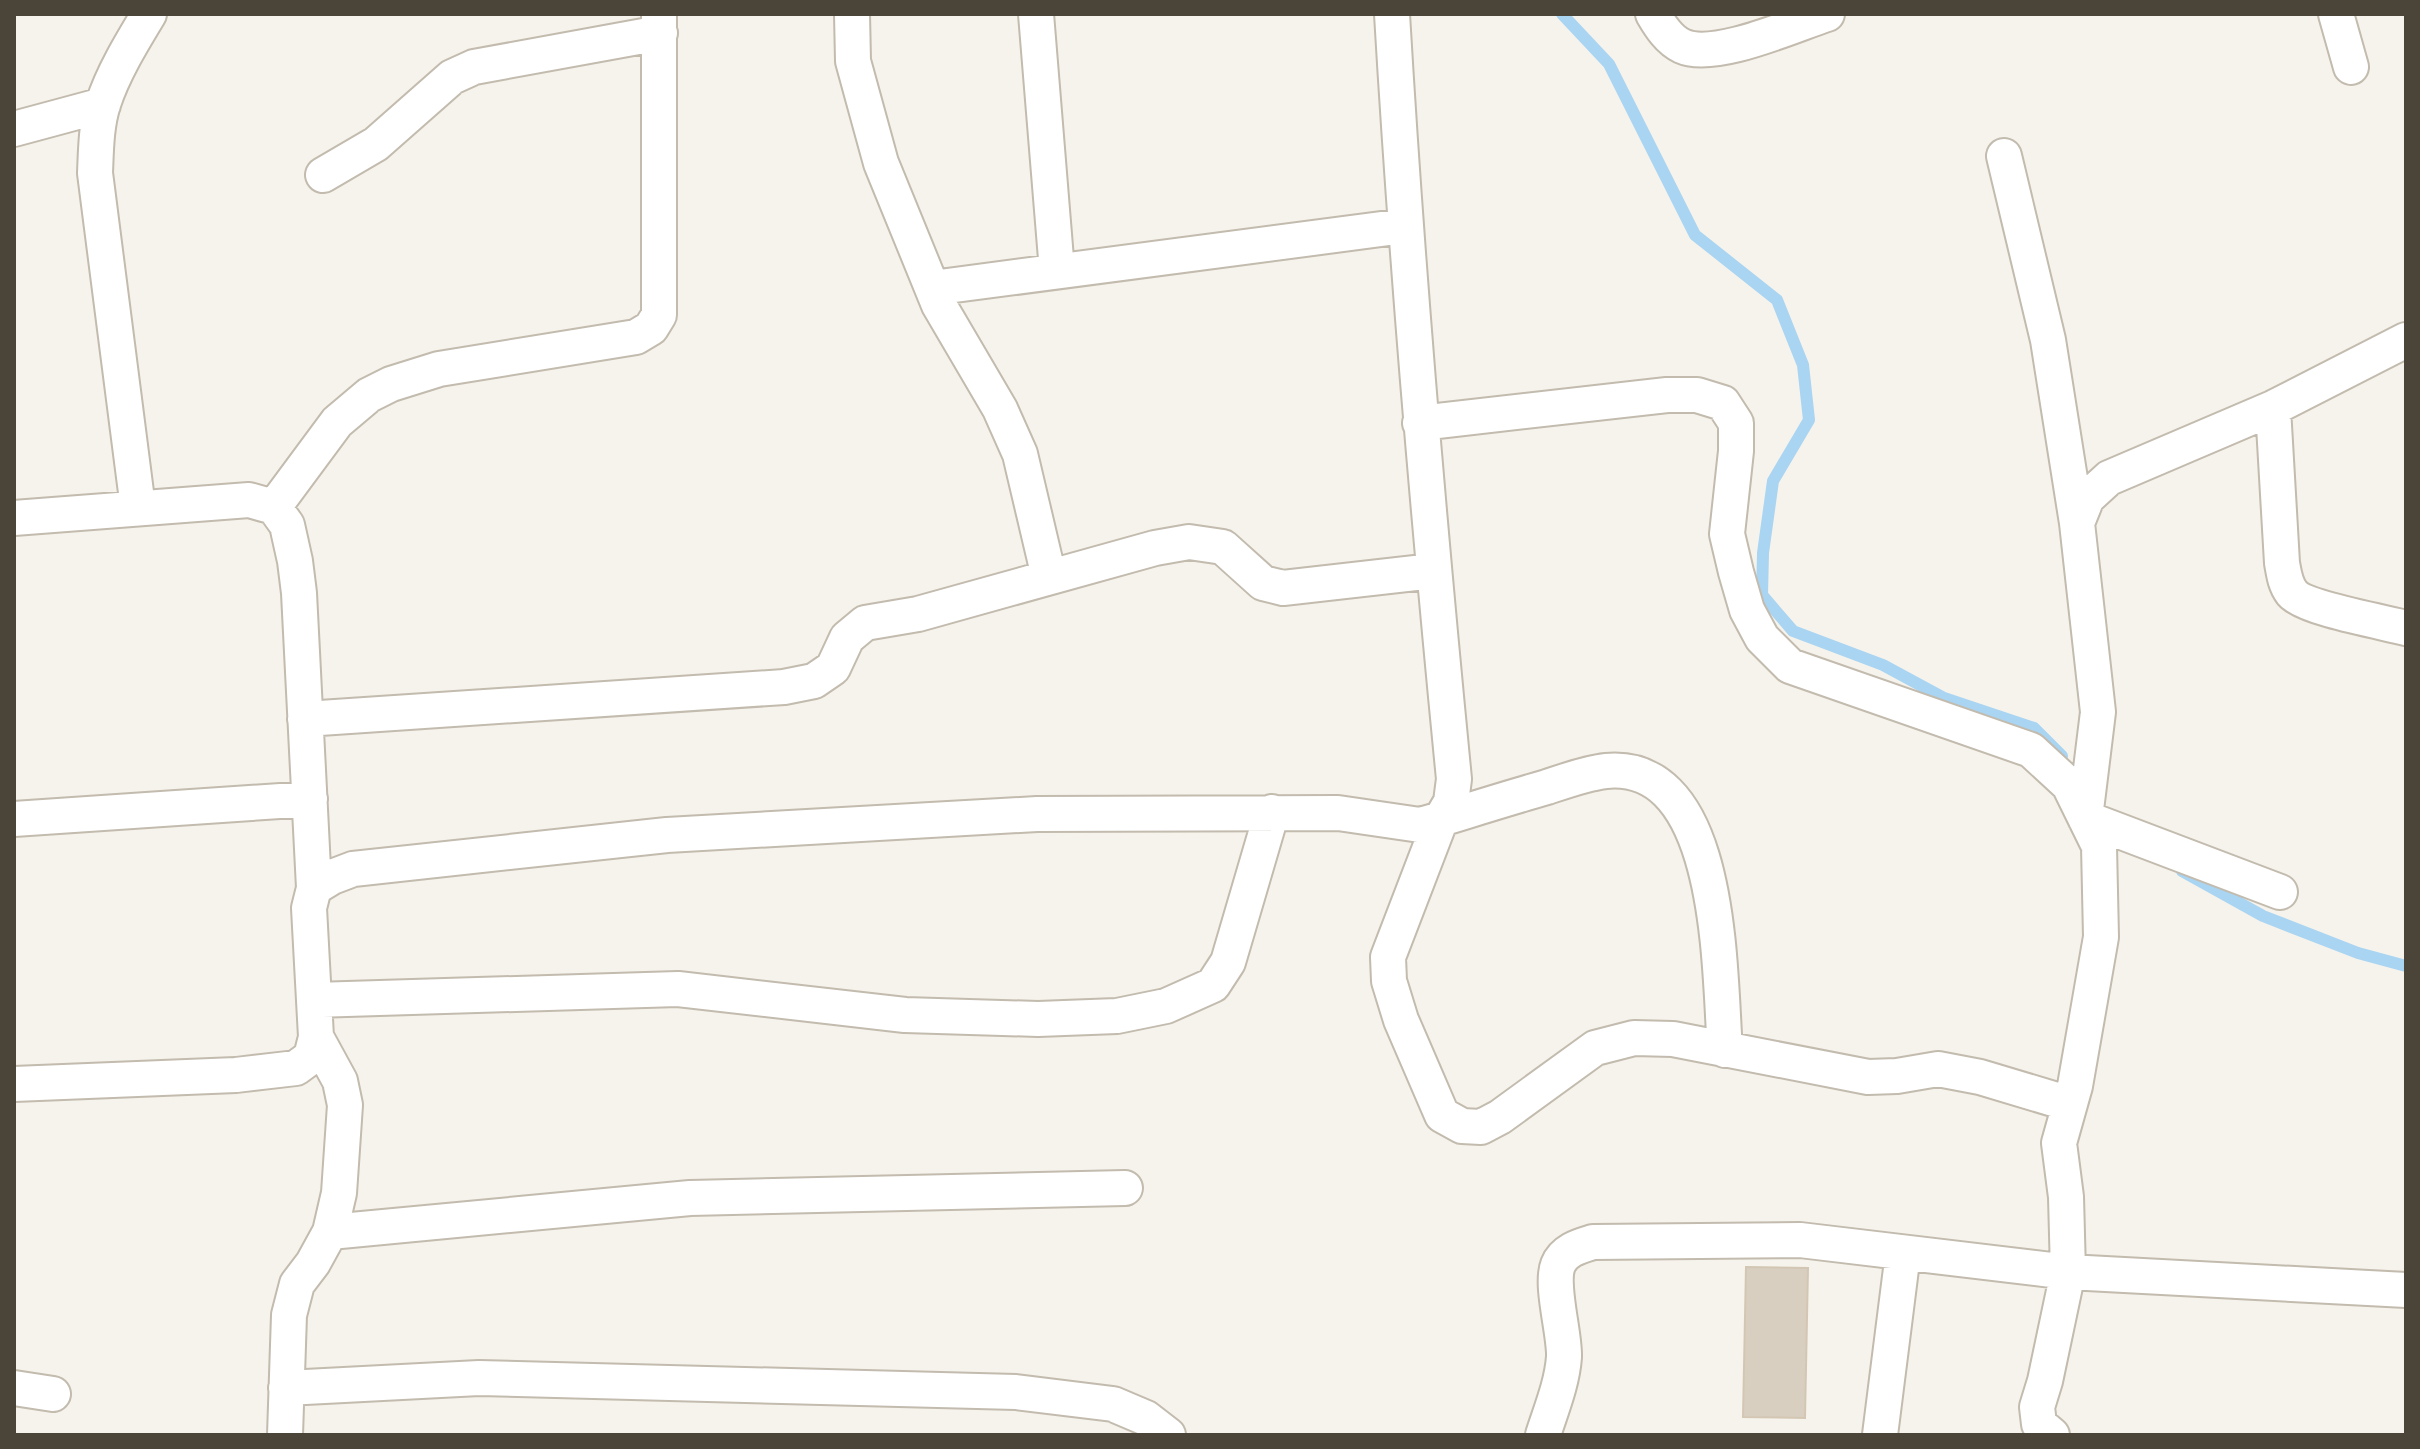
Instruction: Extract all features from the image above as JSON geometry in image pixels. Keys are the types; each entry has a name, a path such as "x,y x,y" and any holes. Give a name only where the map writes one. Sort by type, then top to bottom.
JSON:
{"street":[{"path":"138,508 95,173 96,143 103,105 149,14"},
{"path":"852,14 853,61 881,163 939,305 1000,409 1020,454 1049,577"},
{"path":"1036,14 1057,271"},
{"path":"1392,14 1404,226 1454,779 1451,802 1441,819 1388,957 1389,981 1401,1020 1442,1115 1462,1126 1481,1127 1500,1117 1595,1048 1634,1038 1673,1039 1868,1077 1938,1069 1980,1077 2070,1104"},
{"path":"1653,14 1680,46 1698,51 1723,49 1827,14"},
{"path":"2336,14 2351,67"},
{"path":"274,507 337,422 369,395 391,384 439,369 636,337 651,328 659,315 660,24 474,67 452,77 376,144 323,175"},
{"path":"14,129 103,105"},
{"path":"2004,156 2048,340 2077,523 2098,712 2085,818"},
{"path":"932,288 1404,226"},
{"path":"2077,523 2087,498 2109,478 2273,408 2406,340"},
{"path":"1420,423 1667,395 1697,395 1723,403 1736,423 1727,534 1747,610 1762,638 1790,666 2031,750 2069,785 2099,846 2101,937 2070,1104 2059,1143 2066,1197 2068,1272 2037,1407 2039,1424 2052,1435"},
{"path":"2273,408 2282,563 2286,583 2293,595 2308,604 2406,628"},
{"path":"14,518 249,500 274,507 287,525 295,561 310,799 314,888 309,908 316,1037 311,1057 296,1068 236,1075 14,1084"},
{"path":"305,719 784,687 814,681 833,668 847,638 865,623 918,614 1155,548 1189,542 1223,547 1263,583 1283,588 1433,571"},
{"path":"314,888 353,869 667,835 1037,814 1338,813 1420,825 1606,771 1639,773 1668,791 1690,821 1702,856 1715,916 1725,1050"},
{"path":"14,819 310,799"},
{"path":"314,1000 678,989 905,1015 1038,1019 1117,1016 1166,1006 1213,985 1228,962 1272,812"},
{"path":"2085,818 2280,892"},
{"path":"285,1435 289,1315 297,1284 330,1232 339,1193 345,1105 340,1081 316,1037"},
{"path":"330,1232 690,1198 1125,1188"},
{"path":"1543,1435 1564,1356 1557,1297 1558,1265 1570,1250 1593,1242 1800,1240 2068,1272 2406,1290"},
{"path":"1880,1435 1903,1253"},
{"path":"286,1388 479,1378 1016,1392 1113,1404 1146,1418 1168,1435"},
{"path":"14,1388 53,1394"}],"building":[{"path":"1746,1267 1808,1268 1805,1418 1743,1417"}],"waterway":[{"path":"1562,14 1609,64 1695,235 1777,300 1803,365 1809,420 1773,481 1763,553 1762,595 1793,631 1883,665 1944,698 2034,728 2062,756"},
{"path":"2182,871 2263,916 2358,953 2406,966"}]}
